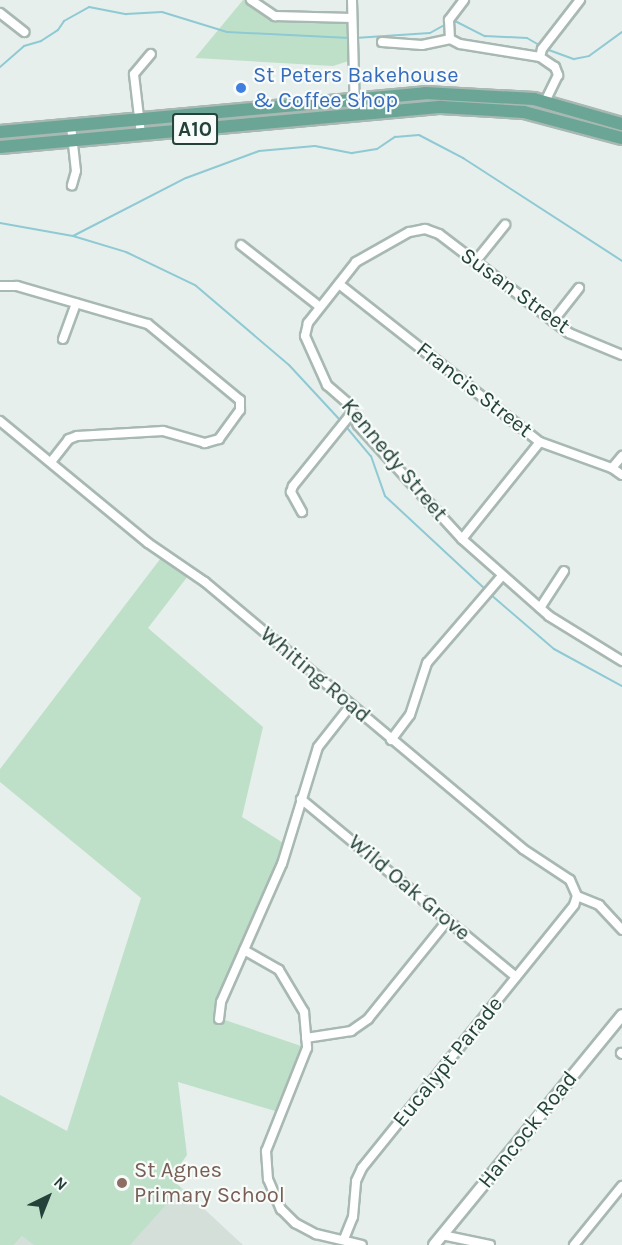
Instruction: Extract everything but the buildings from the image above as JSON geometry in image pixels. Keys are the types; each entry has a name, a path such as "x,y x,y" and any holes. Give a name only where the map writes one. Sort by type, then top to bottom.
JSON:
{"main road":[{"name":"A10","path":"0,132 354,98 459,93 545,102 622,124"},
{"name":"A10","path":"0,147 441,106 499,109 564,120 622,138"},
{"name":"Hancock Road","path":"435,1245 622,1015"}],"street":[{"path":"251,0 275,16 352,18"},
{"path":"351,0 355,113"},
{"path":"450,39 449,21 464,0"},
{"path":"543,50 580,0"},
{"path":"0,13 24,32"},
{"path":"382,42 422,45 450,39 460,44 543,50"},
{"path":"543,50 558,75 545,102"},
{"path":"141,134 134,74 151,54"},
{"path":"71,126 76,171 72,185"},
{"path":"475,262 505,225"},
{"name":"Susan Street","path":"409,232 425,229 439,234 569,333 622,355"},
{"name":"Kennedy Street","path":"409,232 356,262 308,323 305,336 327,384 399,474 501,577 540,608 622,661"},
{"path":"241,245 320,308"},
{"name":"Francis Street","path":"339,284 540,442 612,468 622,475"},
{"path":"0,286 17,286 148,324 237,396 240,410 219,439 205,443 163,431 77,436 69,439 52,461"},
{"path":"553,321 579,288"},
{"path":"63,339 76,303"},
{"path":"302,512 291,492 293,486 352,413"},
{"name":"Whiting Road","path":"0,421 52,461 148,543 205,582 523,849 570,880 577,896 599,905 622,930"},
{"path":"462,539 540,442"},
{"path":"612,468 622,456"},
{"path":"540,608 564,571"},
{"path":"391,740 410,715 427,663 501,577"},
{"path":"219,1019 221,1002 282,864 318,747 351,705"},
{"name":"Wild Oak Grove","path":"302,800 516,977"},
{"name":"Eucalypt Parade","path":"344,1239 353,1218 356,1181 362,1168 574,905 577,896"},
{"path":"306,1038 351,1031 368,1019 448,920"},
{"path":"244,950 279,970 291,986 304,1012 307,1048 266,1151 267,1179 281,1209 295,1223 316,1234 362,1245"},
{"path":"574,1245 622,1186"},
{"path":"442,1235 490,1245"}],"shaded area":[{"name":"St Agnes Primary School","path":"117,1128 243,1245 14,1245"}],"green space":[{"path":"243,0 251,0 269,15 352,18 352,60 333,66 195,58"},
{"path":"164,554 191,572 148,628 263,727 242,817 288,846 219,1018 307,1048 282,1113 178,1082 187,1155 171,1178 181,1188 130,1245 34,1245 22,1236 14,1245 0,1245 0,1095 67,1131 141,898 0,782 0,769"}],"waterway":[{"path":"0,67 24,46 41,41 58,30 64,21 89,7 126,14 162,12 227,32 350,38"},
{"path":"355,38 430,33 453,20 485,36 527,38 541,46"},
{"path":"546,49 574,59 589,56 622,32"},
{"path":"73,236 186,178 259,151 315,146 352,153 377,149 395,137 419,135 463,158 622,261"},
{"path":"0,223 73,236 126,252 195,285 289,365 339,419"},
{"path":"348,429 371,456 385,496 486,590"},
{"path":"490,594 554,649 622,686"}],"place":[{"name":"St Peters Bakehouse & Coffee Shop","path":"241,88"},
{"name":"St Agnes Primary School","path":"122,1183"}]}
